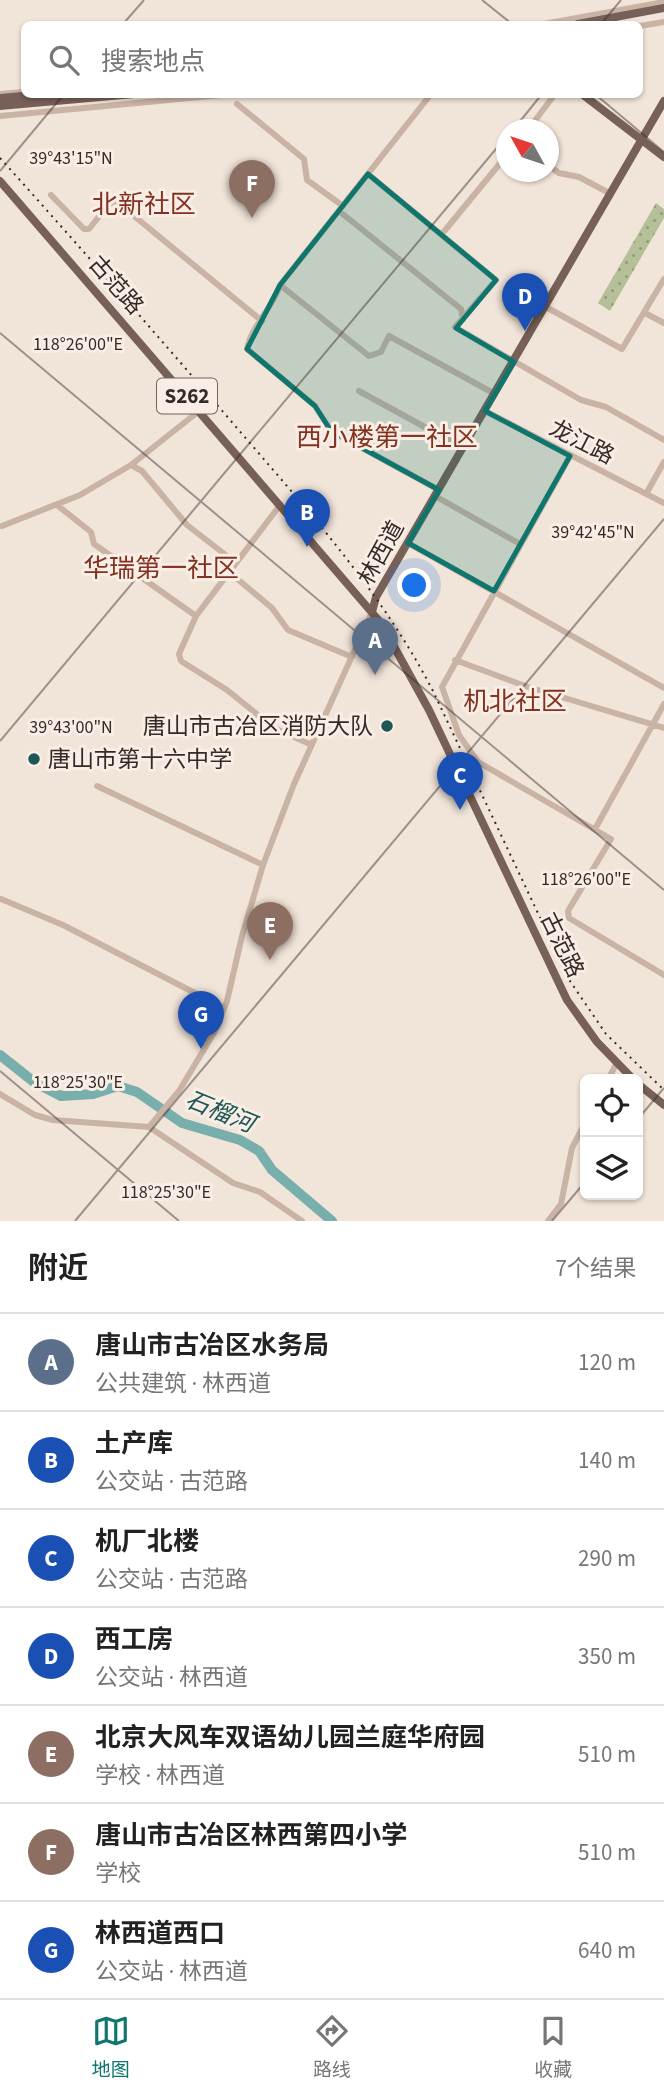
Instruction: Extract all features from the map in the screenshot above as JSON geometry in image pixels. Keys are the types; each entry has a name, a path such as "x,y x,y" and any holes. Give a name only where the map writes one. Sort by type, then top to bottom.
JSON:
{"main road":[{"path":"596,21 664,10"},
{"path":"615,21 664,10"},
{"path":"0,96 21,95"},
{"path":"0,106 89,98"},
{"path":"587,98 664,157"},
{"name":"林西道","path":"372,612 376,597 664,101"},
{"name":"古范路","path":"0,181 372,612 411,674 567,1000 628,1074"},
{"path":"643,1088 664,1105"}],"street":[{"path":"560,21 664,2"},
{"path":"643,25 664,22"},
{"path":"0,96 21,92"},
{"path":"0,116 190,98"},
{"path":"428,98 280,285 262,321 248,341 247,349 309,400 331,431 520,544"},
{"path":"536,119 552,98"},
{"path":"237,104 304,159 307,180 461,309 463,319"},
{"path":"442,234 496,168"},
{"path":"559,173 579,177 611,194"},
{"path":"368,174 496,279 455,327 581,400 606,407 664,440"},
{"path":"51,195 84,229 89,229 109,204 117,202 262,321"},
{"path":"546,307 618,349 625,347 664,279"},
{"path":"280,285 369,356 381,352 389,336 495,394"},
{"path":"645,313 664,323"},
{"path":"359,391 463,448"},
{"path":"2,526 57,505 131,466 200,411"},
{"name":"龙江路","path":"485,411 664,503"},
{"path":"570,456 442,687 459,735 472,757 611,839 568,911 569,918 664,975"},
{"path":"142,458 142,471"},
{"path":"646,494 664,462"},
{"path":"131,466 142,471 187,526 236,563"},
{"path":"57,505 91,533 94,544 196,616"},
{"path":"280,506 196,616 179,648 181,661 228,690 274,728 312,745"},
{"path":"408,543 664,688"},
{"path":"229,572 272,608 288,630 352,657"},
{"name":"林西道","path":"150,1125 179,1091 215,1031 224,1008 263,865 312,745 372,612"},
{"path":"455,660 528,687 664,728"},
{"path":"594,830 664,704"},
{"path":"97,786 263,865"},
{"path":"1,899 64,925 224,1008"},
{"path":"611,1074 617,1063"},
{"path":"0,1094 35,1115 53,1120 150,1125 233,1183 260,1192 302,1221"},
{"path":"548,1221 561,1204 572,1148 580,1133"}],"highlighted area":[{"path":"368,174 496,280 456,328 514,362 485,411 570,456 494,591 408,543 439,490 331,431 315,406 247,349 280,285"}],"green space":[{"path":"656,203 664,209 664,218 610,311 598,303"}],"waterway":[{"name":"石榴河","path":"0,1055 34,1082 61,1096 93,1094 118,1086 137,1092 182,1123 240,1140 259,1151 272,1170 332,1221"}],"railway":[{"path":"0,158 269,465 370,589 414,656 433,691 570,981 606,1034 664,1090"}],"place":[{"name":"唐山市古冶区林西第四小学","path":"252,218"},
{"name":"西工房","path":"525,331"},
{"name":"土产库","path":"307,547"},
{"name":"唐山市古冶区水务局","path":"375,675"},
{"name":"唐山市古冶区消防大队","path":"387,726"},
{"name":"唐山市第十六中学","path":"34,759"},
{"name":"机厂北楼","path":"460,810"},
{"name":"北京大风车双语幼儿园兰庭华府园","path":"270,960"},
{"name":"林西道西口","path":"201,1049"}],"district":[{"name":"北新社区","path":"144,204"},
{"name":"西小楼第一社区","path":"387,437"},
{"name":"华瑞第一社区","path":"161,568"},
{"name":"机北社区","path":"515,701"}]}
